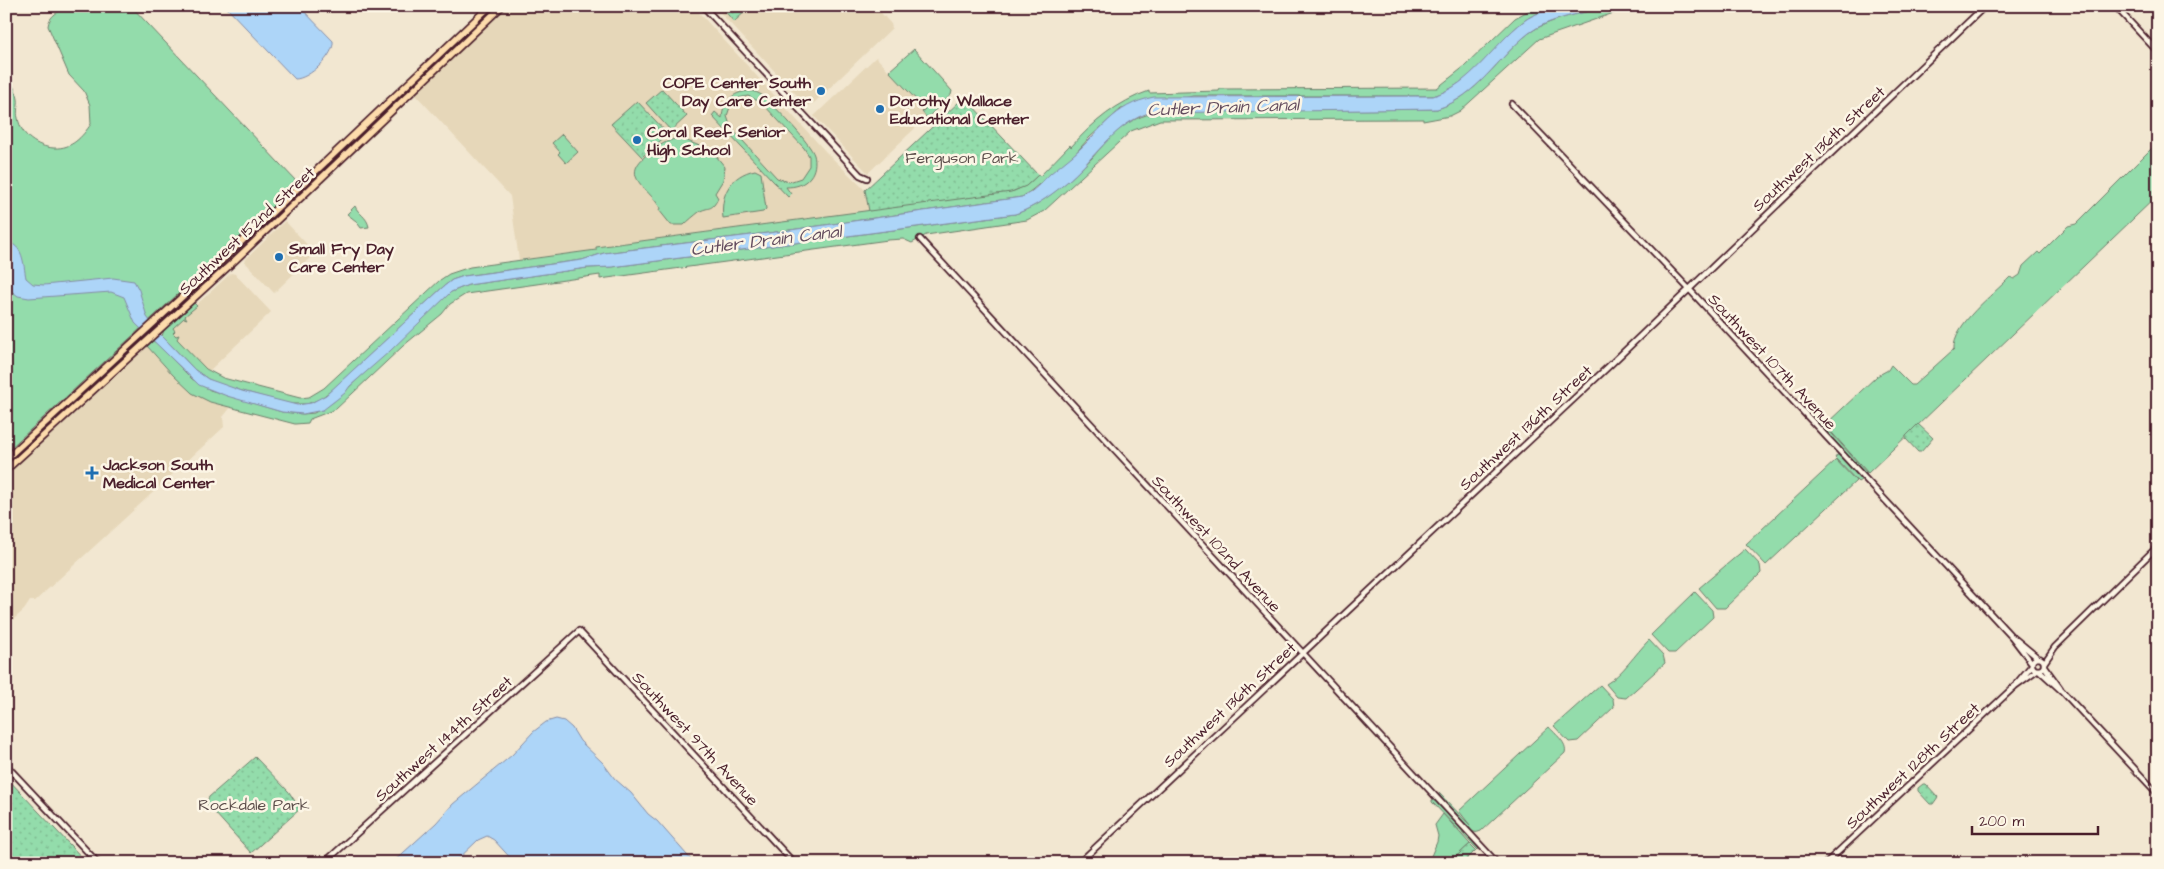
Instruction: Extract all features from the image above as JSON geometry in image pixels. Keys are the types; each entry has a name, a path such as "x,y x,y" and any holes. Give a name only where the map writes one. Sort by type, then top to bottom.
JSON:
{"main road":[{"name":"Southwest 152nd Street","path":"6,459 154,324 490,6"},
{"name":"Southwest 152nd Street","path":"6,470 159,330 502,6"}],"street":[{"path":"704,6 860,175 867,178"},
{"name":"Southwest 136th Street","path":"1079,863 1689,289 1985,6"},
{"path":"2115,6 2158,52"},
{"name":"Southwest 107th Avenue","path":"1512,104 1689,289 2012,637 2038,670"},
{"name":"Southwest 102nd Avenue","path":"920,239 1497,863"},
{"path":"2039,658 2055,647 2158,546"},
{"name":"Southwest 144th Street","path":"324,863 579,631"},
{"name":"Southwest 97th Avenue","path":"579,631 794,863"},
{"name":"Southwest 107th Avenue","path":"2012,637 2044,664"},
{"path":"2055,647 2044,664 2062,691"},
{"name":"Southwest 128th Street","path":"1826,863 2014,686 2039,658"},
{"name":"Southwest 128th Street","path":"2014,686 2044,664"},
{"path":"2038,670 2062,691 2158,794"},
{"path":"6,765 98,863"}],"shaded area":[{"name":"Coral Reef Senior High School","path":"507,6 693,6 826,152 865,190 869,211 596,247 596,250 519,260 510,196 415,94"},
{"path":"714,6 875,6 891,24 892,28 815,102 807,106"},
{"name":"Dorothy Wallace Educational Center","path":"914,49 950,88 952,93 868,173 814,116 876,57 889,71"},
{"name":"Small Fry Day Care Center","path":"285,221 315,253 274,293 244,261"},
{"path":"231,273 235,274 271,312 209,371 196,362 169,330"},
{"name":"Jackson South Medical Center","path":"147,346 173,375 210,402 231,407 223,417 224,427 35,601 30,601 24,610 6,626 6,475"}],"green space":[{"path":"68,6 131,6 296,181 285,191 287,194 6,452 6,74 17,96 17,116 20,124 26,135 36,143 60,148 76,141 84,133 91,124 90,105 84,91 69,75 48,26 53,16"},
{"path":"726,6 751,6 734,22 723,9"},
{"path":"1537,6 1559,6 1528,18 1471,74 1447,91 1433,96 1194,96 1121,109 1089,138 1073,156 1022,197 776,232 604,253 582,260 464,276 452,280 443,287 333,389 320,399 307,404 289,404 221,385 208,379 195,370 162,336 164,330 194,303 197,306 185,316 187,319 184,318 173,328 175,331 173,333 176,336 179,335 177,339 206,369 223,378 300,398 309,397 324,388 440,280 449,274 470,267 596,250 596,247 1014,191 1027,185 1038,175 1040,176 1070,145 1071,147 1106,114 1126,101 1149,91 1149,93 1219,91 1220,89 1437,88 1465,66 1515,18"},
{"path":"1606,6 1634,6 1539,39 1460,111 1450,116 1423,121 1423,119 1160,120 1131,131 1044,211 1027,220 926,235 912,243 903,239 888,240 600,279 600,275 466,294 450,304 442,314 403,346 336,409 310,419 308,423 295,424 210,402 192,393 147,346 153,341 155,342 192,379 210,390 282,412 314,413 332,403 451,292 468,285 587,268 612,267 1015,214 1035,205 1056,191 1084,166 1115,133 1141,117 1164,112 1437,109 1451,103 1476,86 1518,43 1537,28 1556,20"},
{"path":"914,49 952,91 951,95 927,118 922,112 925,109 889,71"},
{"path":"662,89 687,116 671,131 646,103"},
{"path":"743,92 756,92 768,100 799,134 814,155 815,166 812,175 802,184 786,187 791,194 788,197 712,116 715,112 722,118 726,103 733,96","holes":["748,96 762,103 804,148 809,156 809,166 801,178 789,182 777,178 731,128 727,116 730,107 739,98"]},
{"path":"637,101 668,134 642,157 611,124"},
{"name":"Ferguson Park","path":"960,101 965,103 968,101 1038,175 1026,186 1011,192 869,211 865,190"},
{"path":"562,134 578,152 566,163 552,143"},
{"path":"680,138 712,151 725,167 723,180 715,193 718,198 714,205 699,212 684,225 671,225 659,210 660,208 655,200 638,181 636,169 640,161 656,148 668,141"},
{"path":"2158,142 2158,195 1868,473 1825,425 1877,376 1888,370 1891,365 1911,385 1914,385 1954,349 1955,340 1960,330 1975,310 2010,277 2014,279 2020,275 2023,266 2038,252 2040,254 2068,226 2076,224"},
{"path":"755,170 761,173 766,209 763,212 723,218 723,201 729,187 739,176"},
{"path":"355,206 369,227 361,228 347,214"},
{"path":"1808,407 1867,473 1866,475 1809,414 1805,408"},
{"path":"1918,424 1933,438 1921,452 1918,452 1906,439 1906,436"},
{"path":"1837,455 1840,455 1861,480 1858,482 1835,458"},
{"path":"1836,460 1856,481 1766,565 1746,544"},
{"path":"1745,549 1760,565 1761,573 1725,608 1716,608 1699,588"},
{"path":"1695,592 1712,610 1713,617 1675,653 1668,653 1651,635"},
{"path":"1649,640 1663,655 1665,663 1626,698 1617,697 1606,684 1623,670"},
{"path":"1600,685 1613,699 1614,707 1578,741 1569,742 1554,726"},
{"path":"1549,727 1563,742 1565,753 1481,831 1474,832 1460,821 1439,793 1470,825 1459,811"},
{"name":"Rockdale Park","path":"255,757 289,792 300,809 251,853 206,803 209,797"},
{"path":"6,777 87,863 6,863"},
{"path":"1926,784 1938,797 1933,804 1930,804 1918,791 1918,788"},
{"path":"1432,800 1439,803 1479,847 1478,850 1432,802"},
{"path":"1443,814 1470,844 1449,863 1428,863 1437,842 1438,836 1435,825"},
{"path":"1470,844 1476,850 1463,863 1449,863"}],"water":[{"path":"225,6 299,6 333,41 333,47 326,59 314,71 295,79"},
{"name":"Cutler Drain Canal","path":"1559,6 1606,6 1546,23 1537,28 1518,43 1476,86 1451,103 1437,109 1148,113 1131,121 1117,132 1056,191 1035,205 1015,214 612,267 587,268 468,285 451,292 390,351 350,386 345,393 323,410 303,414 282,412 227,396 199,385 135,323 124,297 111,292 29,298 18,296 9,289 6,282 6,242 12,244 19,251 22,256 26,278 33,284 44,285 113,278 134,281 139,290 147,317 162,336 195,370 208,379 242,391 297,405 311,403 326,395 443,287 452,280 464,276 582,260 604,253 776,232 1022,197 1072,156 1108,120 1128,106 1154,97 1433,96 1447,91 1471,74 1513,30 1528,18"},
{"path":"556,719 564,721 572,728 580,741 603,763 615,779 631,793 694,863 515,863 494,840 487,836 478,840 454,863 392,863 436,823 453,804 512,755 533,732 546,722"}],"place":[{"name":"COPE Center South Day Care Center","path":"821,91"},
{"name":"Dorothy Wallace Educational Center","path":"880,109"},
{"name":"Coral Reef Senior High School","path":"637,140"},
{"name":"Small Fry Day Care Center","path":"279,257"},
{"name":"Jackson South Medical Center","path":"92,473"}]}
